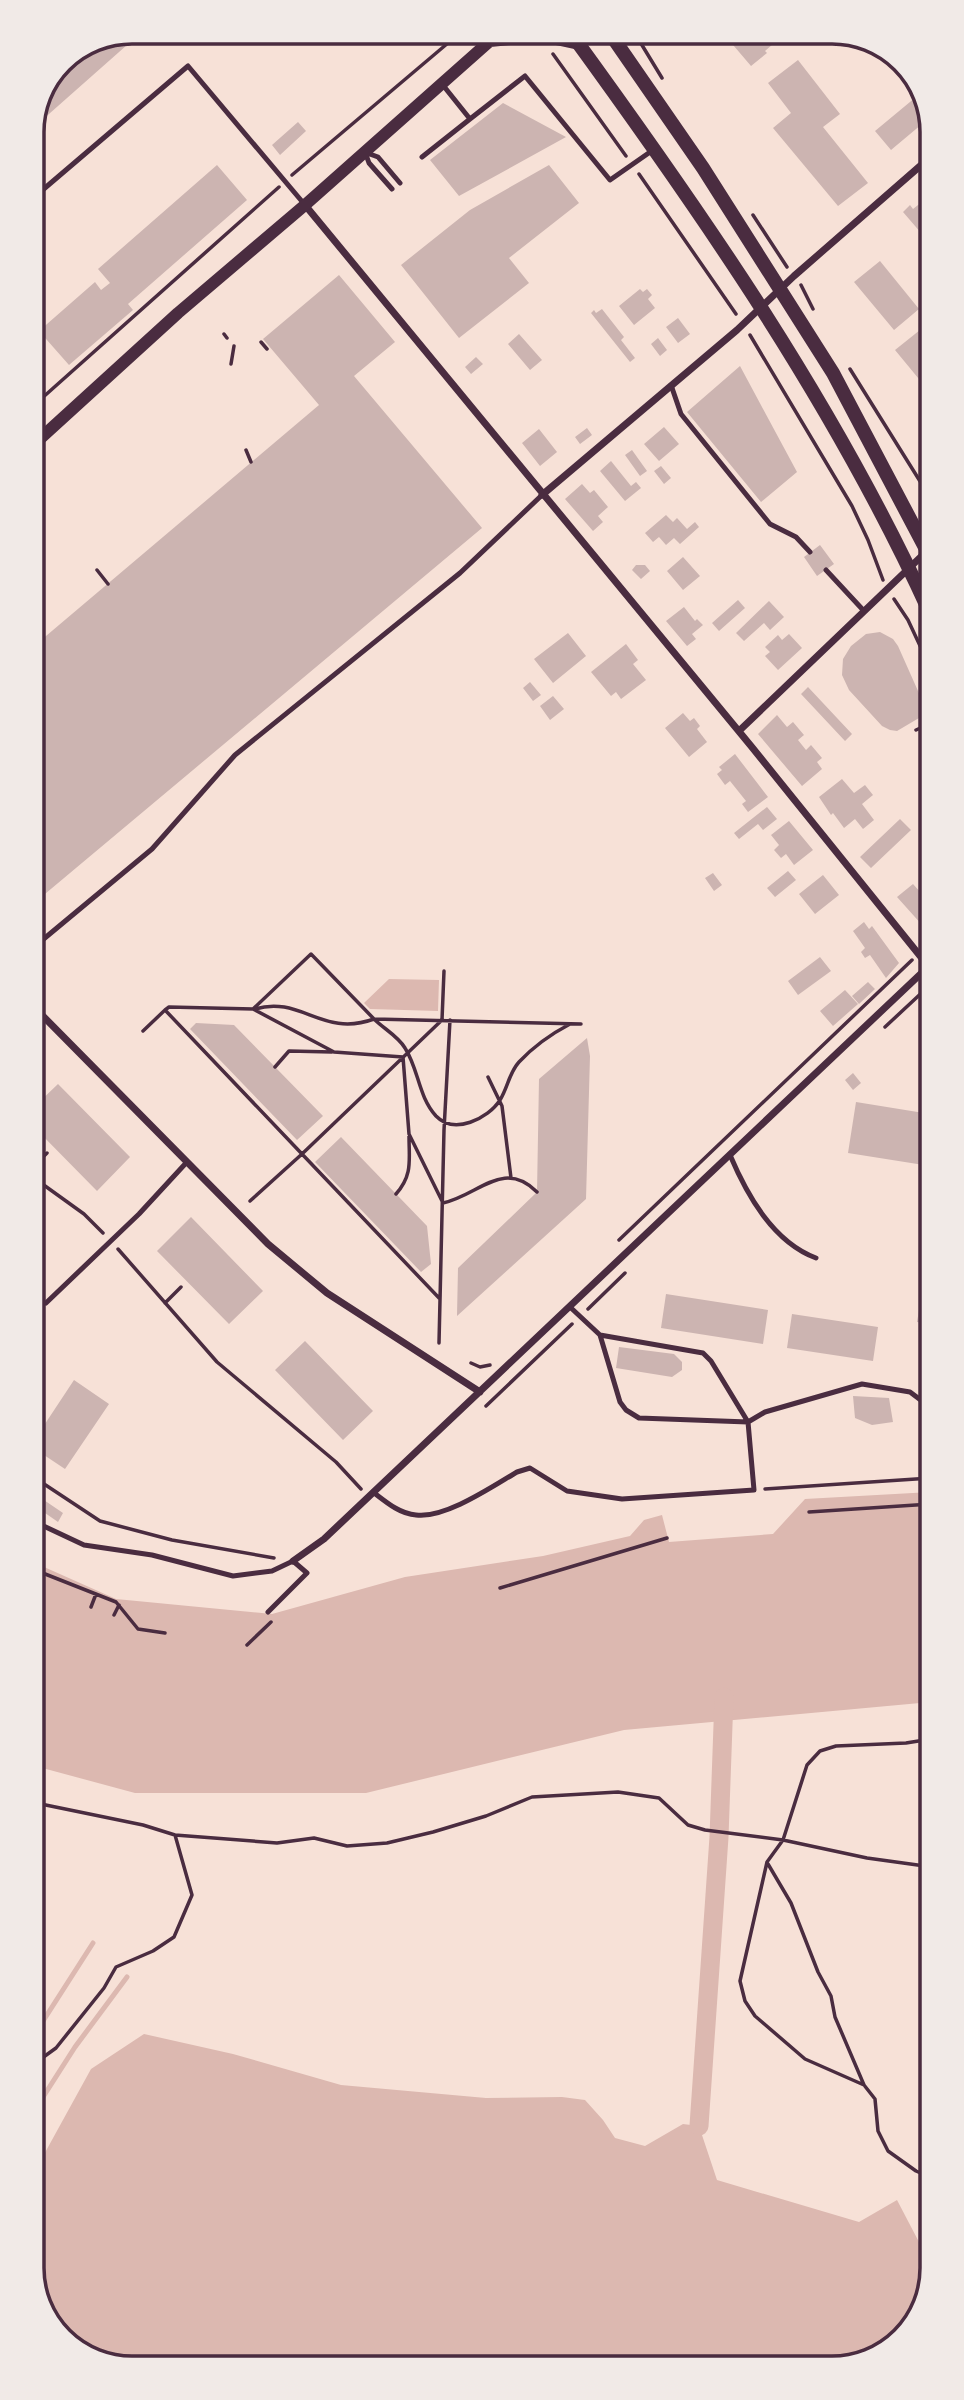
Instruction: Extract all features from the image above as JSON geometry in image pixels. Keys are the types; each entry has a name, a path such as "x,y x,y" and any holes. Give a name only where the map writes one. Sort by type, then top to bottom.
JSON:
{"main road":[{"path":"578,44 761,305 836,429 920,592"},
{"path":"617,44 696,157 832,373 920,536"}],"street":[{"path":"44,435 178,313 487,44"},
{"path":"542,495 743,324 761,305 920,167"},
{"path":"305,205 739,731 920,956"},
{"path":"739,731 920,558"},
{"path":"293,1561 324,1539 920,976"},
{"path":"44,1017 268,1244 327,1293 480,1392"}],"lane":[{"path":"44,189 188,66 305,205"},
{"path":"422,157 525,76 610,180 654,149"},
{"path":"442,84 470,119"},
{"path":"365,152 378,157 400,183"},
{"path":"365,152 369,163 392,189"},
{"path":"671,385 681,414 770,524 796,537 810,552"},
{"path":"44,939 152,849 235,755 460,573 542,495"},
{"path":"826,570 864,611"},
{"path":"730,1155 744,1188 777,1231 795,1247 816,1258"},
{"path":"46,1303 111,1241 186,1163"},
{"path":"570,1307 600,1335 620,1402 626,1410 639,1418 748,1422 765,1412 863,1384 910,1392 920,1400"},
{"path":"370,1495 417,1516 440,1513 517,1472 530,1468 567,1491 622,1499 754,1490 748,1422 711,1361 703,1353 600,1335"},
{"path":"44,1526 84,1545 152,1555 233,1576 272,1571 293,1561 307,1573 268,1612"}],"path":[{"path":"44,396 285,181 447,44"},
{"path":"550,50 743,324 852,506 887,589 908,620 920,646"},
{"path":"261,342 267,349"},
{"path":"232,364 234,346"},
{"path":"246,450 251,462"},
{"path":"97,569 108,584"},
{"path":"916,730 920,728"},
{"path":"253,1009 311,954 374,1019 396,1037 424,1098 438,1118 445,1123 460,1125 486,1114 500,1100 511,1072 532,1048 571,1023"},
{"path":"615,1244 918,954"},
{"path":"250,1201 442,1020 444,971"},
{"path":"143,1031 169,1007 253,1009 267,1005 282,1005 326,1022 340,1024 364,1023 374,1019 581,1024"},
{"path":"253,1009 334,1052"},
{"path":"165,1010 440,1298"},
{"path":"439,1343 450,1020"},
{"path":"275,1067 289,1051 406,1055"},
{"path":"396,1194 409,1174 406,1055"},
{"path":"488,1077 500,1100 507,1132 511,1178"},
{"path":"409,1134 443,1203"},
{"path":"44,1156 47,1153"},
{"path":"443,1203 461,1198 488,1183 511,1178 528,1184 537,1192"},
{"path":"44,1185 84,1214 111,1241 217,1362 336,1462 370,1495"},
{"path":"165,1303 181,1287"},
{"path":"471,1363 480,1367 492,1363"},
{"path":"754,1490 920,1479"},
{"path":"44,1484 100,1521 172,1541 293,1561"},
{"path":"809,1513 920,1505"},
{"path":"500,1588 667,1538"},
{"path":"44,1574 116,1602 138,1629 165,1633"},
{"path":"91,1607 96,1594"},
{"path":"114,1615 119,1605"},
{"path":"864,2085 805,2059 755,2016 745,2001 740,1981 766,1862 783,1840 807,1766 820,1751 836,1746 920,1741"},
{"path":"44,1805 143,1825 174,1835 277,1843 314,1838 347,1846 387,1843 486,1816 532,1797 618,1792 659,1798 688,1825 705,1830 783,1840 867,1858 920,1865"},
{"path":"44,2057 56,2048 104,1988 116,1967 153,1951 174,1937 192,1895 174,1835"},
{"path":"766,1862 791,1903 831,1996 835,2017 864,2085 875,2099 878,2131 888,2151 920,2173"}],"shaded area":[{"path":"389,979 439,980 438,1011 370,1009 364,1003"},
{"path":"920,1493 920,1703 624,1730 366,1793 135,1793 44,1768 44,1567 116,1599 272,1614 405,1577 543,1556 630,1536 644,1520 662,1515 669,1542 773,1534 805,1499"},
{"path":"144,2034 233,2054 341,2085 486,2098 562,2097 585,2100 615,2138 645,2146 683,2124 699,2126 717,2180 859,2222 897,2200 920,2244 920,2280 916,2297 895,2331 876,2345 844,2356 126,2356 103,2352 69,2331 55,2312 44,2280 44,2154 91,2069"}],"building":[{"path":"128,44 46,117 53,93 62,78 74,66 103,48"},
{"path":"732,44 773,44 765,51 767,53 751,66"},
{"path":"798,60 840,114 823,127 868,183 838,206 773,128 791,113 768,83"},
{"path":"914,99 920,126 891,150 875,131"},
{"path":"503,103 566,137 459,196 430,160"},
{"path":"298,122 306,131 280,155 272,145"},
{"path":"217,165 247,200 128,304 133,310 69,365 44,337 44,327 95,282 101,290 110,283 98,269"},
{"path":"549,165 579,203 509,258 529,283 459,338 401,265 470,210"},
{"path":"920,203 920,232 903,212 910,205 913,209"},
{"path":"880,261 919,309 894,330 854,282"},
{"path":"339,275 395,342 354,376 482,528 44,895 44,638 319,405 263,339"},
{"path":"640,289 643,292 647,289 652,295 648,299 655,308 634,325 619,306"},
{"path":"602,309 624,337 621,340 635,358 630,362 591,313"},
{"path":"678,318 690,334 678,343 666,327"},
{"path":"920,330 920,380 895,350"},
{"path":"519,334 542,360 530,370 508,344"},
{"path":"658,338 667,350 660,356 651,344"},
{"path":"476,357 483,364 471,374 465,367"},
{"path":"740,366 797,472 761,502 687,412"},
{"path":"664,427 679,444 659,461 644,444"},
{"path":"587,428 592,435 580,444 575,437"},
{"path":"539,429 557,452 540,466 522,443"},
{"path":"632,450 647,471 640,476 625,455"},
{"path":"611,461 631,486 636,482 641,488 625,501 600,471"},
{"path":"661,466 671,478 664,484 654,471"},
{"path":"582,484 590,493 594,490 608,507 598,516 603,522 593,531 565,499"},
{"path":"666,515 673,522 677,518 687,529 695,522 699,527 680,544 674,538 666,545 659,537 653,542 645,533"},
{"path":"820,545 834,564 817,576 804,557"},
{"path":"683,557 700,576 683,590 667,571"},
{"path":"636,565 645,565 650,571 641,579 632,570"},
{"path":"738,600 745,608 719,631 712,623"},
{"path":"769,601 784,617 770,630 764,623 744,641 736,633"},
{"path":"684,607 695,621 697,619 703,625 692,634 696,639 687,646 666,621"},
{"path":"880,632 893,639 920,696 919,718 897,731 882,726 849,690 842,675 843,659 851,646 866,634"},
{"path":"568,633 586,656 553,683 534,659"},
{"path":"789,634 802,648 778,670 765,656 770,652 765,647 778,635 782,640"},
{"path":"626,644 638,660 633,664 646,680 621,699 616,692 611,696 591,672"},
{"path":"530,682 541,695 533,701 523,688"},
{"path":"808,687 852,734 845,741 801,694"},
{"path":"553,696 564,709 550,720 540,706"},
{"path":"683,713 690,721 694,718 700,726 697,729 707,742 689,757 665,728"},
{"path":"777,715 787,727 793,722 804,735 798,740 806,750 811,745 822,758 817,762 822,769 802,786 758,734"},
{"path":"735,754 768,797 748,812 742,804 746,801 730,781 725,785 717,774 722,770 719,767"},
{"path":"842,779 854,793 865,785 873,795 862,804 874,820 863,829 855,819 844,828 819,797"},
{"path":"767,807 777,819 763,830 758,824 739,839 734,833"},
{"path":"900,819 911,830 871,868 860,857"},
{"path":"789,821 813,850 794,865 786,854 781,858 774,850 779,845 771,835"},
{"path":"788,871 796,880 775,897 767,888"},
{"path":"713,873 722,885 714,891 705,878"},
{"path":"823,875 839,895 815,914 799,894"},
{"path":"913,884 920,892 920,923 897,897"},
{"path":"864,922 869,929 872,926 899,963 886,978 870,955 865,958 861,952 865,948 853,931"},
{"path":"820,957 831,971 798,995 788,981"},
{"path":"868,982 875,989 859,1004 852,996"},
{"path":"845,990 858,1004 833,1026 820,1011"},
{"path":"196,1023 234,1025 323,1116 297,1140 190,1029"},
{"path":"587,1038 590,1056 586,1199 457,1316 458,1268 537,1192 539,1079"},
{"path":"853,1073 861,1083 853,1090 845,1080"},
{"path":"58,1084 130,1157 97,1191 44,1137 44,1097"},
{"path":"856,1102 920,1112 920,1164 848,1153"},
{"path":"341,1137 427,1226 431,1264 421,1272 315,1162"},
{"path":"191,1217 263,1291 229,1324 157,1251"},
{"path":"666,1294 768,1310 763,1344 661,1328"},
{"path":"792,1314 878,1327 873,1361 787,1348"},
{"path":"305,1341 373,1411 343,1440 275,1370"},
{"path":"619,1347 674,1354 682,1362 682,1370 672,1377 616,1368"},
{"path":"74,1380 109,1404 65,1469 44,1455 44,1425"},
{"path":"853,1396 889,1398 893,1422 872,1425 855,1418"},
{"path":"44,1500 63,1513 58,1522 44,1512"}],"waterway":[{"path":"699,2126 719,1837 724,1697"},
{"path":"44,2020 93,1943"},
{"path":"44,2095 75,2047 127,1977"}]}
